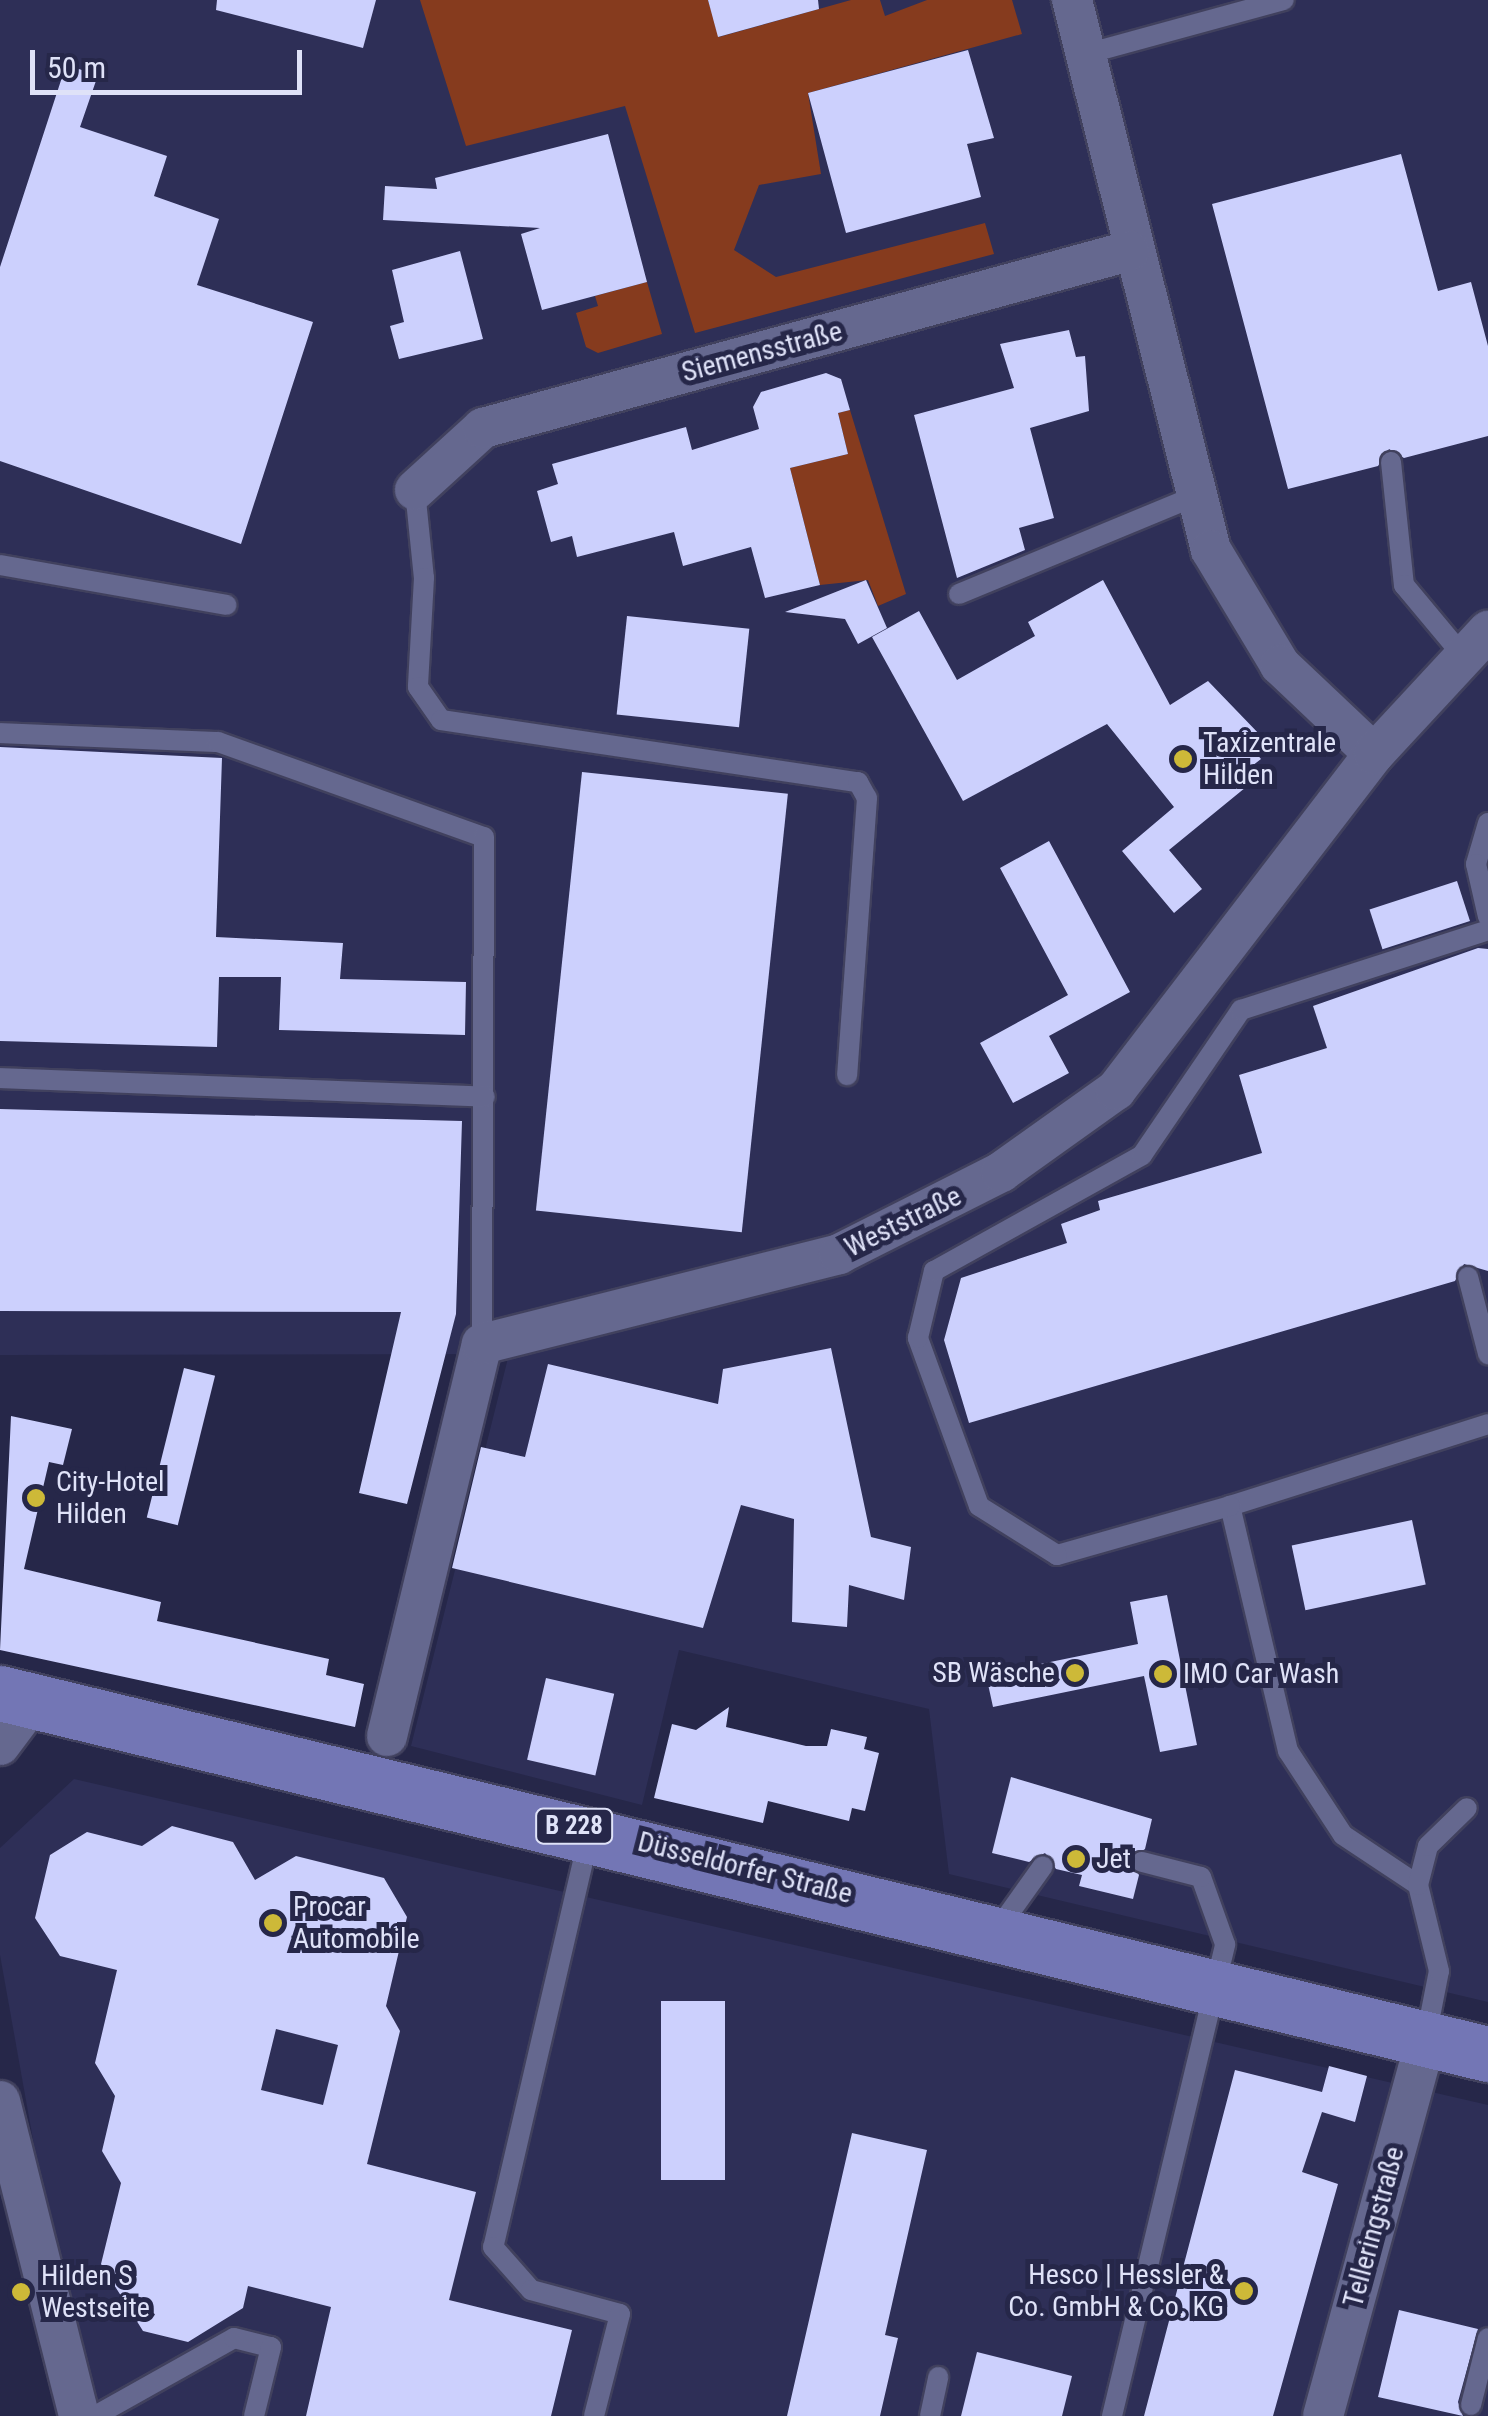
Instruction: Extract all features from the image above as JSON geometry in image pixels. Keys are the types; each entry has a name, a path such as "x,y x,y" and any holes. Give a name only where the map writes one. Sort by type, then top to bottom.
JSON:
{"main road":[{"name":"Düsseldorfer Straße","path":"16,1697 590,1830 1222,1984 1488,2054"}],"street":[{"path":"1072,0 1130,251 1212,550 1280,665 1374,754"},
{"name":"Siemensstraße","path":"415,490 482,428 1130,251"},
{"name":"Weststraße","path":"482,1344 838,1254 1001,1172 1116,1090 1374,754 1476,644"},
{"path":"387,1736 482,1344"},
{"path":"0,1745 16,1697"},
{"name":"Telleringstraße","path":"1323,2416 1426,2038"},
{"path":"0,2101 79,2416"}],"lane":[{"path":"1086,54 1284,0"},
{"path":"1391,462 1404,586 1476,644"},
{"path":"415,490 424,578 418,687 441,720 858,782 867,798 846,1075"},
{"path":"959,594 1198,495"},
{"path":"0,566 227,605"},
{"path":"0,733 218,742 484,837 482,1344"},
{"path":"1488,823 1476,864 1488,918"},
{"path":"1488,930 1241,1010 1142,1155 934,1271 918,1338 978,1506 1057,1555 1230,1506 1488,1424"},
{"path":"0,1078 485,1096"},
{"path":"1468,1277 1488,1354"},
{"path":"1230,1506 1288,1750 1344,1835 1418,1884"},
{"path":"1426,2038 1439,1971 1418,1884 1428,1846 1467,1808"},
{"path":"590,1830 494,2247 531,2290 620,2314 594,2416"},
{"path":"1112,2416 1222,1984 1225,1944 1201,1878 1142,1862"},
{"path":"998,1930 1044,1866"},
{"path":"95,2416 131,2412 234,2338 272,2347 254,2416"},
{"path":"1471,2405 1488,2338"},
{"path":"930,2416 938,2377"}],"shaded area":[{"path":"0,0 1488,0 1488,2002 949,1874 929,1709 679,1650 642,1805 411,1746 509,1354 0,1355"},
{"path":"420,0 708,0 719,37 851,0 880,0 885,16 927,0 1012,0 1022,34 808,93 821,174 759,185 734,250 776,277 985,223 994,254 695,333 625,106 466,146"},
{"path":"647,282 662,334 598,353 586,347 576,313 598,306 595,296"},
{"path":"850,410 906,594 878,606 868,580 820,585 790,468 848,454 838,413"},
{"path":"74,1779 1488,2105 1488,2416 94,2416 54,2257 0,1955 0,1848"}],"building":[{"path":"217,0 376,0 363,48 216,10"},
{"path":"708,0 818,0 819,9 718,37"},
{"path":"968,50 994,138 967,144 981,197 846,233 808,93"},
{"path":"66,65 98,75 80,127 167,156 154,196 219,219 197,285 313,322 241,544 0,461 0,267"},
{"path":"608,134 647,282 542,310 521,234 540,228 383,220 385,186 437,189 435,178"},
{"path":"1401,154 1438,291 1471,282 1488,346 1488,436 1404,458 1389,449 1378,466 1288,489 1212,204"},
{"path":"460,251 483,339 399,359 390,326 404,322 392,270"},
{"path":"1069,330 1076,357 1085,356 1089,411 1030,428 1054,518 1019,528 1025,550 957,578 914,415 1014,388 1000,344"},
{"path":"826,373 841,379 850,410 838,413 848,454 790,468 820,585 765,598 751,547 683,566 674,532 577,557 572,536 551,542 537,491 558,484 552,464 686,427 692,450 759,429 753,407 761,392"},
{"path":"866,580 887,628 858,644 845,619 785,612"},
{"path":"1103,580 1170,705 1208,681 1262,737 1250,746 1261,759 1243,773 1251,783 1169,850 1202,889 1174,913 1122,851 1174,807 1107,724 963,801 872,637 919,611 957,680 1035,636 1028,622"},
{"path":"627,616 749,629 739,727 617,714"},
{"path":"0,747 222,758 216,937 343,943 340,979 466,982 465,1035 279,1030 281,977 219,977 217,1047 0,1041"},
{"path":"582,772 788,794 742,1232 536,1211"},
{"path":"1049,841 1130,992 1049,1036 1069,1073 1013,1103 980,1043 1068,995 1000,868"},
{"path":"1457,881 1470,921 1382,949 1370,909"},
{"path":"1478,948 1488,949 1488,1271 1464,1264 1455,1281 969,1423 944,1340 961,1278 1067,1243 1061,1224 1100,1210 1098,1201 1262,1153 1239,1075 1327,1048 1313,1006"},
{"path":"0,1109 462,1121 456,1314 407,1504 359,1493 401,1312 0,1311"},
{"path":"831,1348 871,1537 911,1547 904,1600 849,1585 847,1627 792,1622 794,1519 741,1505 703,1628 452,1568 481,1447 525,1457 548,1364 718,1404 723,1369"},
{"path":"184,1368 215,1376 178,1525 147,1517"},
{"path":"11,1416 72,1429 63,1465 49,1462 24,1569 161,1602 157,1621 329,1659 326,1675 364,1684 355,1727 0,1650"},
{"path":"1412,1520 1426,1585 1305,1610 1292,1546"},
{"path":"1167,1595 1197,1745 1160,1752 1144,1676 993,1707 986,1675 1138,1644 1130,1602"},
{"path":"546,1678 614,1694 595,1776 527,1760"},
{"path":"729,1707 726,1727 806,1746 827,1746 831,1729 867,1737 864,1749 879,1753 865,1811 852,1808 849,1821 768,1801 763,1823 654,1798 672,1724 696,1730"},
{"path":"1011,1777 1152,1819 1145,1849 1129,1860 1139,1875 1133,1899 1079,1886 1082,1875 1056,1869 1045,1853 1029,1862 992,1853"},
{"path":"172,1826 233,1842 255,1880 296,1856 384,1878 407,1917 386,2006 400,2031 367,2164 476,2192 449,2300 572,2330 551,2416 306,2416 331,2307 248,2286 243,2308 188,2342 143,2331 101,2264 121,2183 102,2151 115,2096 95,2063 117,1970 60,1956 35,1918 50,1855 87,1832 142,1846","holes":["276,2029 338,2045 323,2105 261,2090"]},
{"path":"661,2001 725,2001 725,2180 661,2180"},
{"path":"1329,2066 1367,2076 1355,2122 1322,2112 1302,2172 1338,2184 1273,2416 1144,2416 1235,2070 1322,2092"},
{"path":"852,2133 927,2150 885,2335 898,2338 880,2416 787,2416"},
{"path":"1399,2310 1478,2329 1458,2402 1463,2416 1378,2397"},
{"path":"977,2352 1072,2376 1062,2416 961,2416"}],"place":[{"name":"Taxizentrale Hilden","path":"1183,759"},
{"name":"City-Hotel Hilden","path":"36,1498"},
{"name":"SB Wäsche","path":"1075,1673"},
{"name":"IMO Car Wash","path":"1163,1674"},
{"name":"Jet","path":"1076,1859"},
{"name":"Procar Automobile","path":"273,1923"},
{"name":"Hesco | Hessler & Co. GmbH & Co. KG","path":"1244,2291"},
{"name":"Hilden S Westseite","path":"21,2292"}]}
